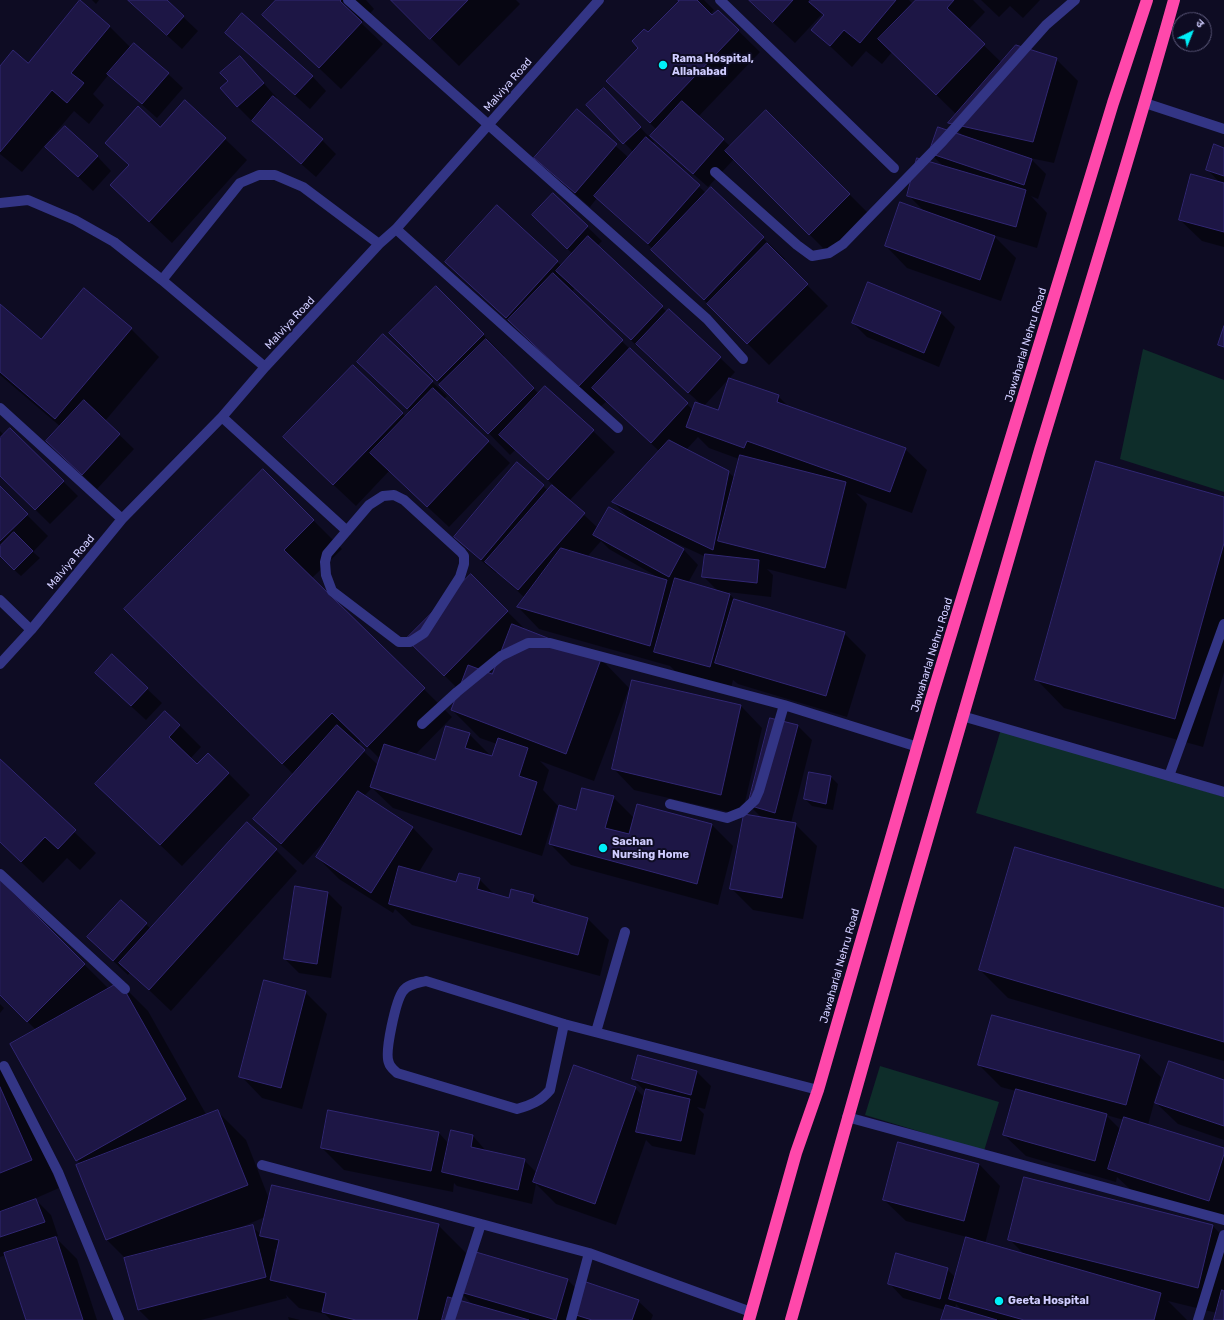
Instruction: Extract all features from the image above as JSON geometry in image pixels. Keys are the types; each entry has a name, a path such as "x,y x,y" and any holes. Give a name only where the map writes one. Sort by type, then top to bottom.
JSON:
{"highway":[{"name":"Jawaharlal Nehru Road","path":"750,1316 796,1153 818,1090 930,703 1113,103 1147,0"},
{"path":"790,1320 962,716 1145,103 1174,0"}],"street":[{"path":"348,0 707,319 743,359"},
{"name":"Malviya Road","path":"0,664 31,630 122,519 222,417 265,367 380,244 396,229 598,0"},
{"path":"720,0 894,168"},
{"path":"715,172 796,245 812,256 829,253 848,239 943,141 1046,25 1075,0"},
{"path":"1145,103 1224,129"},
{"path":"162,280 240,183 259,174 275,175 303,187 380,244"},
{"path":"0,195 5,202 28,200 75,220 114,242 162,280 265,367"},
{"path":"396,229 618,428"},
{"path":"0,408 122,519"},
{"path":"222,417 347,531"},
{"path":"394,495 404,500 462,552 464,556 464,564 460,577 424,633 410,642 398,642 332,591 326,575 324,562 327,554 347,531 369,505 383,496 394,495"},
{"path":"0,600 31,630"},
{"path":"1169,776 1224,624"},
{"path":"422,724 457,692 501,656 528,643 550,642 784,705 918,747"},
{"path":"670,804 728,818 742,812 755,800 759,791 784,705"},
{"path":"962,716 1224,792"},
{"path":"0,874 125,989"},
{"path":"596,1032 625,932"},
{"path":"564,1024 550,1090 533,1104 517,1109 397,1073 388,1063 387,1054 396,1006 403,990 414,984 426,982 564,1024 818,1090"},
{"path":"4,1066 58,1172 119,1320"},
{"path":"847,1117 1224,1220"},
{"path":"262,1165 589,1253 750,1316"},
{"path":"450,1320 481,1224"},
{"path":"1198,1320 1224,1235"},
{"path":"571,1320 589,1253"}],"green space":[{"path":"1143,349 1224,380 1224,492 1120,459"},
{"path":"1001,729 1224,797 1224,889 976,813"},
{"path":"880,1066 999,1102 984,1151 865,1115"}],"building":[{"path":"80,0 110,26 71,73 84,83 67,103 52,90 0,152 0,66 13,50 28,63"},
{"path":"128,0 167,0 184,16 167,35"},
{"path":"276,0 341,0 340,1 362,22 319,68 262,15"},
{"path":"391,0 468,0 430,39"},
{"path":"678,0 697,0 712,15 718,10 739,30 650,123 606,81 638,48 632,41 644,29 648,32 679,1"},
{"path":"749,0 793,0 773,22"},
{"path":"811,0 896,0 860,43 844,30 830,46 811,30 824,15 809,2"},
{"path":"916,0 954,0 947,8 985,44 936,95 878,39"},
{"path":"242,13 313,76 295,95 225,33"},
{"path":"134,43 169,73 142,104 107,74"},
{"path":"1016,45 1057,58 1033,142 948,123"},
{"path":"240,56 264,83 237,107 220,88 228,81 220,73"},
{"path":"604,88 641,127 623,144 586,105"},
{"path":"273,96 323,139 301,164 252,121"},
{"path":"185,100 226,138 149,222 110,185 129,165 105,143 138,106 160,127"},
{"path":"682,101 724,139 693,174 650,136"},
{"path":"577,109 617,144 575,193 534,158"},
{"path":"766,110 850,194 809,235 725,151"},
{"path":"65,126 98,156 78,177 45,147"},
{"path":"938,127 1032,159 1024,185 929,153"},
{"path":"646,137 700,185 648,244 594,196"},
{"path":"1214,144 1224,148 1224,176 1206,170"},
{"path":"917,158 1026,190 1016,227 907,196"},
{"path":"1191,174 1224,183 1224,232 1179,220"},
{"path":"711,187 764,237 704,300 651,250"},
{"path":"553,193 588,226 567,249 532,215"},
{"path":"900,202 995,236 980,280 885,246"},
{"path":"497,205 558,261 506,318 445,262"},
{"path":"588,236 663,306 631,340 556,271"},
{"path":"767,243 808,284 747,344 707,304"},
{"path":"553,273 623,340 578,387 508,320"},
{"path":"868,282 941,312 924,353 852,323"},
{"path":"436,286 484,334 437,381 389,333"},
{"path":"84,288 132,328 55,419 0,372 0,304 41,339"},
{"path":"669,309 721,357 688,393 636,344"},
{"path":"1224,326 1224,347 1218,345"},
{"path":"383,334 433,381 407,409 357,362"},
{"path":"486,339 534,388 488,434 439,385"},
{"path":"630,348 688,403 651,443 592,388"},
{"path":"353,365 403,413 333,485 283,437"},
{"path":"729,378 779,395 777,402 906,448 890,492 747,441 744,448 686,427 695,402 718,410"},
{"path":"545,386 594,430 548,480 499,435"},
{"path":"433,388 489,441 427,507 370,453"},
{"path":"84,400 120,434 82,475 46,441"},
{"path":"10,428 64,481 35,510 0,476 0,438"},
{"path":"669,440 729,471 713,550 612,502"},
{"path":"740,455 846,482 825,568 718,541"},
{"path":"1096,461 1224,497 1224,543 1175,719 1035,680"},
{"path":"517,462 544,485 481,560 454,537"},
{"path":"263,469 314,520 284,550 425,688 367,747 332,713 282,764 124,609"},
{"path":"552,485 585,513 518,590 485,562"},
{"path":"0,486 28,514 0,541"},
{"path":"609,507 684,549 669,577 593,535"},
{"path":"14,532 33,551 14,570 0,556 0,546"},
{"path":"561,548 667,580 650,646 517,607"},
{"path":"705,554 759,560 757,583 702,577"},
{"path":"471,574 508,611 444,676 406,639"},
{"path":"675,578 730,594 710,667 654,652"},
{"path":"734,599 845,632 826,696 715,663"},
{"path":"512,624 601,659 566,754 451,710 468,665 492,674"},
{"path":"112,654 148,688 131,706 95,673"},
{"path":"632,680 741,705 721,795 612,769"},
{"path":"165,711 180,725 169,737 197,764 208,753 229,773 160,845 95,784"},
{"path":"770,718 798,725 775,813 748,805"},
{"path":"337,725 365,750 281,844 253,819"},
{"path":"446,726 470,733 465,748 492,756 498,738 528,748 519,776 537,782 521,835 370,787 384,744 435,760"},
{"path":"0,759 76,830 58,849 45,837 21,862 0,842"},
{"path":"809,772 831,776 826,804 804,799"},
{"path":"582,788 614,796 605,828 629,834 637,804 712,824 697,884 549,844 559,805 576,810"},
{"path":"358,791 413,827 371,893 316,857"},
{"path":"744,814 796,823 782,898 730,889"},
{"path":"247,822 277,849 149,990 119,963"},
{"path":"1015,847 1224,908 1224,1042 979,970"},
{"path":"399,866 456,882 459,873 480,878 477,889 509,898 511,889 534,895 532,902 588,918 578,955 389,904"},
{"path":"0,879 85,964 27,1022 0,995"},
{"path":"295,886 328,892 317,964 284,959"},
{"path":"121,900 147,923 113,961 87,937"},
{"path":"264,980 306,991 281,1088 239,1077"},
{"path":"120,982 186,1099 76,1161 10,1044"},
{"path":"992,1015 1140,1055 1126,1105 978,1065"},
{"path":"638,1055 697,1071 691,1095 632,1079"},
{"path":"1169,1061 1224,1080 1224,1126 1155,1103"},
{"path":"574,1065 636,1087 595,1204 533,1182"},
{"path":"0,1087 32,1160 0,1173"},
{"path":"646,1089 690,1099 681,1141 636,1132"},
{"path":"1016,1089 1107,1114 1095,1161 1003,1135"},
{"path":"218,1110 248,1185 106,1240 76,1165"},
{"path":"328,1110 439,1132 431,1171 321,1148"},
{"path":"1124,1117 1224,1148 1224,1154 1209,1201 1108,1169"},
{"path":"451,1130 473,1135 471,1147 525,1159 518,1190 442,1172"},
{"path":"898,1142 979,1164 964,1221 883,1200"},
{"path":"1024,1177 1213,1225 1198,1288 1008,1240"},
{"path":"272,1185 439,1224 417,1320 356,1320 322,1312 326,1293 270,1280 279,1240 260,1236"},
{"path":"36,1199 45,1222 0,1237 0,1212"},
{"path":"253,1225 266,1277 138,1310 124,1258"},
{"path":"56,1237 83,1320 26,1320 4,1253"},
{"path":"966,1237 1161,1293 1154,1320 1024,1320 949,1299"},
{"path":"469,1250 568,1279 556,1320 457,1291"},
{"path":"896,1253 948,1268 940,1299 888,1284"},
{"path":"586,1282 639,1300 632,1320 592,1320 576,1315"},
{"path":"1222,1290 1224,1291 1224,1320 1214,1320"},
{"path":"448,1297 529,1320 442,1320"},
{"path":"946,1305 997,1320 941,1320"}],"place":[{"name":"Rama Hospital, Allahabad","path":"663,65"},
{"name":"Sachan Nursing Home","path":"603,848"},
{"name":"Geeta Hospital","path":"999,1301"}]}
